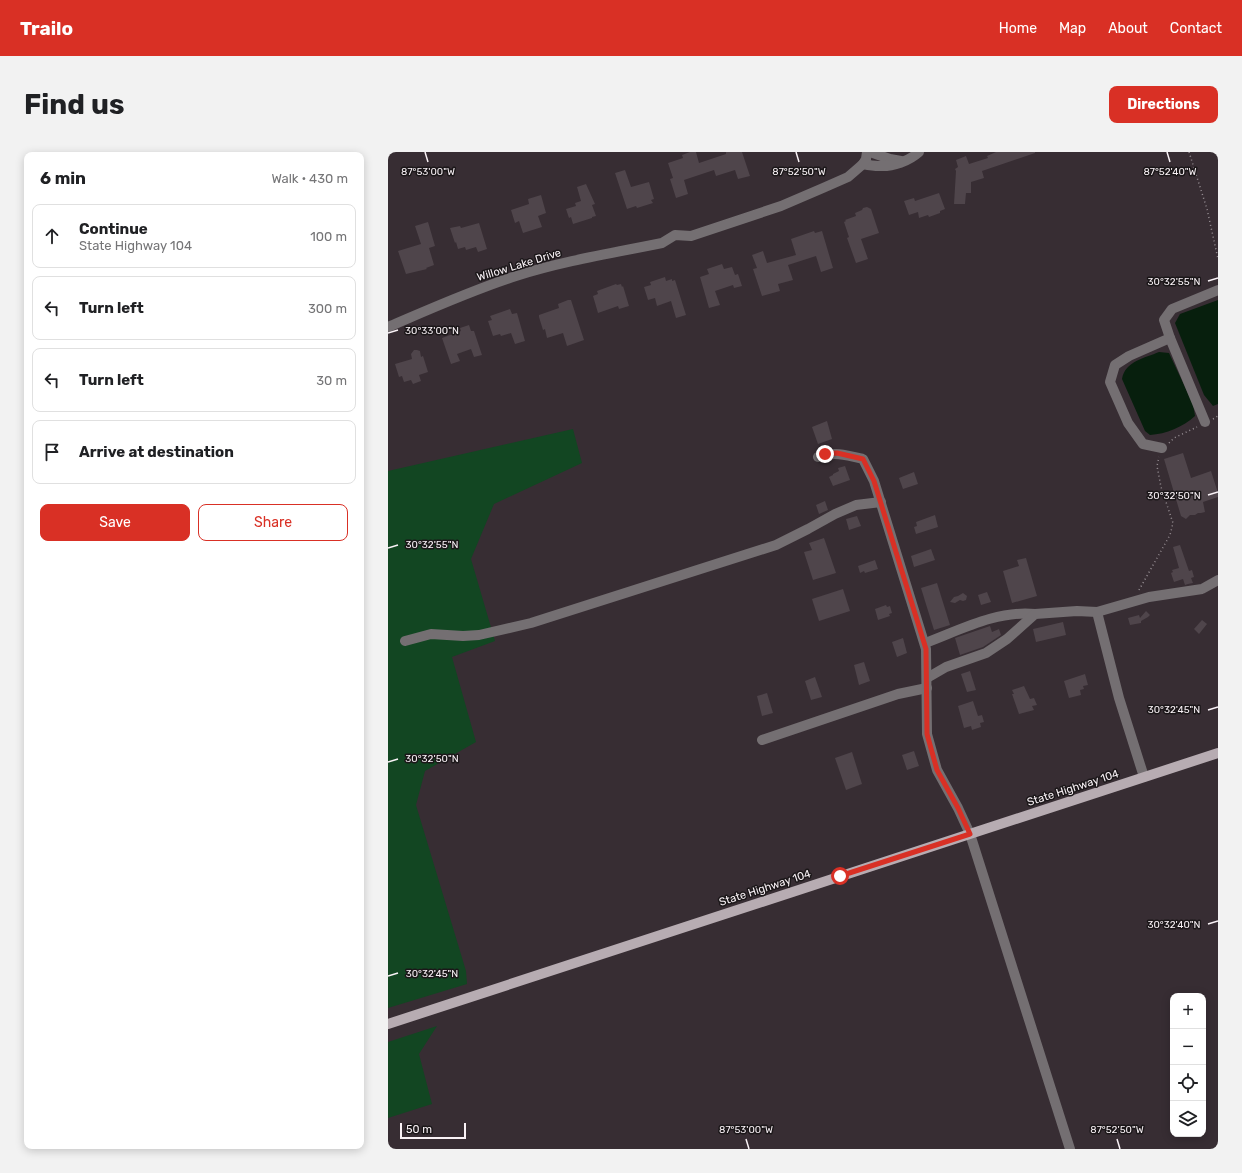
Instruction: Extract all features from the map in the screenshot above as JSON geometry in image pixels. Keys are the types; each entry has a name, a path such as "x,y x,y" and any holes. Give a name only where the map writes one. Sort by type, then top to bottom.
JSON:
{"main road":[{"name":"State Highway 104","path":"388,1024 1218,753"}],"street":[{"path":"903,161 890,159 869,152 863,164 880,166 893,165 903,161 914,156 919,152"},
{"name":"Willow Lake Drive","path":"388,327 473,291 516,276 561,264 662,243 675,235 691,236 781,206 848,176 863,164"},
{"path":"1205,422 1164,320 1172,309 1218,290"},
{"path":"1162,448 1143,444 1128,423 1110,382 1115,365 1129,356 1170,338"},
{"path":"818,457 825,454 837,453 863,459 874,481 925,643 927,678 927,734 937,770 958,808 970,834 1070,1149"},
{"path":"405,641 431,634 463,636 479,635 531,623 776,545 808,530 835,514 856,505 881,502"},
{"path":"925,643 999,615 1022,612 1035,614 1077,611 1097,612 1149,597 1202,589 1218,580"},
{"path":"1097,612 1119,698 1144,777"},
{"path":"927,678 946,667 986,653 1007,639 1035,614"},
{"path":"762,740 898,694 927,688"}],"path":[{"path":"1189,152 1207,209 1218,259"},
{"path":"1131,603 1170,535 1173,523 1161,487 1157,466 1162,448 1174,438 1218,416"}],"green space":[{"path":"573,429 582,463 494,504 471,559 495,641 452,657 476,742 425,771 416,805 466,971 467,984 388,1008 388,471"},
{"path":"437,1026 419,1054 432,1104 388,1118 388,1042"}],"shaded area":[{"path":"1218,300 1218,404 1213,406 1204,395 1175,323 1180,314"},
{"path":"1159,352 1169,353 1193,404 1195,416 1174,429 1150,435 1145,431 1122,379 1127,368 1131,364"}],"building":[{"path":"690,152 696,152 699,163 726,154 726,152 742,152 750,176 738,179 735,170 716,176 714,170 684,180 688,194 676,198 670,179 673,178 668,163 683,158 682,155"},
{"path":"996,152 1035,153 982,171 984,178 971,182 971,193 966,193 965,204 954,204 955,169 958,167 956,160 966,156 969,164 988,158 987,156"},
{"path":"625,170 631,187 649,182 654,199 651,200 653,203 637,208 636,206 627,209 615,173"},
{"path":"586,184 595,204 592,205 596,216 573,224 566,209 576,206 575,203 581,201 577,187"},
{"path":"939,193 945,209 940,211 940,213 929,217 928,215 919,218 918,212 909,215 904,201 914,198 915,201"},
{"path":"541,195 546,213 538,216 542,227 523,233 519,221 515,223 511,210 529,204 528,199"},
{"path":"867,207 871,209 879,233 861,239 868,259 856,263 847,238 849,237 844,222 846,221 845,220 856,216 855,213"},
{"path":"428,222 435,246 429,248 434,265 426,268 427,269 406,274 398,251 421,244 415,226"},
{"path":"479,223 487,249 478,252 476,247 466,250 465,247 458,249 450,228 460,226 461,228"},
{"path":"814,231 815,233 822,231 833,268 821,272 816,256 788,265 793,280 778,284 780,291 762,296 753,269 757,268 752,255 763,251 767,263 796,255 791,239"},
{"path":"722,264 724,269 732,267 735,275 738,274 742,286 734,288 733,285 715,291 720,305 709,308 700,277 709,274 707,269"},
{"path":"665,277 666,281 672,279 672,281 675,280 686,315 676,318 671,301 657,306 655,298 648,300 644,287 651,285 650,282"},
{"path":"616,284 621,284 622,287 623,286 629,306 619,309 618,306 598,313 593,296 598,294 597,291"},
{"path":"571,300 584,340 567,346 563,333 547,338 539,315 559,308 558,304"},
{"path":"510,309 512,314 517,313 525,341 515,344 511,333 501,336 500,334 493,336 488,321 492,320 490,316"},
{"path":"469,325 471,331 474,331 482,355 474,357 471,349 457,354 460,361 451,364 442,338 461,331 460,328"},
{"path":"414,350 420,351 421,357 423,356 428,372 419,375 421,381 413,384 411,380 404,382 402,376 399,377 395,364 412,359 411,354"},
{"path":"827,421 832,439 818,444 812,427"},
{"path":"1183,453 1191,478 1211,471 1218,493 1218,497 1203,502 1205,512 1190,515 1186,519 1181,516 1164,459"},
{"path":"845,466 850,480 833,486 829,477 839,471 838,468"},
{"path":"914,472 918,484 903,489 899,478"},
{"path":"825,501 828,510 819,514 816,505"},
{"path":"935,515 938,527 916,534 914,527 917,526 916,522"},
{"path":"857,516 861,526 849,530 846,519"},
{"path":"824,538 836,573 813,580 804,552 812,550 809,543"},
{"path":"1180,545 1189,571 1192,570 1194,577 1191,578 1193,583 1185,585 1183,579 1174,582 1171,573 1173,572 1172,570 1179,568 1173,547"},
{"path":"931,549 935,560 914,567 911,556"},
{"path":"1026,558 1037,596 1012,603 1003,571 1019,566 1017,560"},
{"path":"875,560 878,569 860,573 858,566"},
{"path":"937,583 950,625 934,630 921,588"},
{"path":"843,589 850,611 819,621 812,599"},
{"path":"987,592 991,602 981,605 978,595"},
{"path":"963,593 967,596 966,600 960,600 955,603 950,602 954,597"},
{"path":"886,605 887,607 890,606 892,613 889,614 890,616 878,620 875,609"},
{"path":"1146,611 1150,615 1148,617 1141,621 1141,623 1130,625 1128,618 1139,615 1140,618"},
{"path":"1202,620 1207,624 1199,634 1194,629"},
{"path":"1063,622 1066,635 1036,642 1033,629"},
{"path":"990,626 992,632 999,629 1001,635 983,647 960,655 955,638"},
{"path":"903,638 907,653 897,657 892,642"},
{"path":"864,662 870,681 859,685 854,665"},
{"path":"970,671 976,690 967,692 961,674"},
{"path":"1085,674 1088,685 1083,686 1084,689 1080,690 1081,695 1069,698 1064,681"},
{"path":"815,677 822,697 811,700 805,681"},
{"path":"1024,686 1030,699 1034,698 1037,705 1032,706 1034,710 1019,714 1012,690"},
{"path":"767,693 773,713 762,716 757,696"},
{"path":"973,701 978,716 982,715 984,722 980,723 981,727 972,730 971,726 964,728 958,706"},
{"path":"914,751 919,766 907,770 902,755"},
{"path":"852,752 862,784 846,790 835,758"}],"route":[{"path":"825,454 837,453 863,459 874,481 926,649 927,734 937,770 958,808 970,834 840,876"}]}
